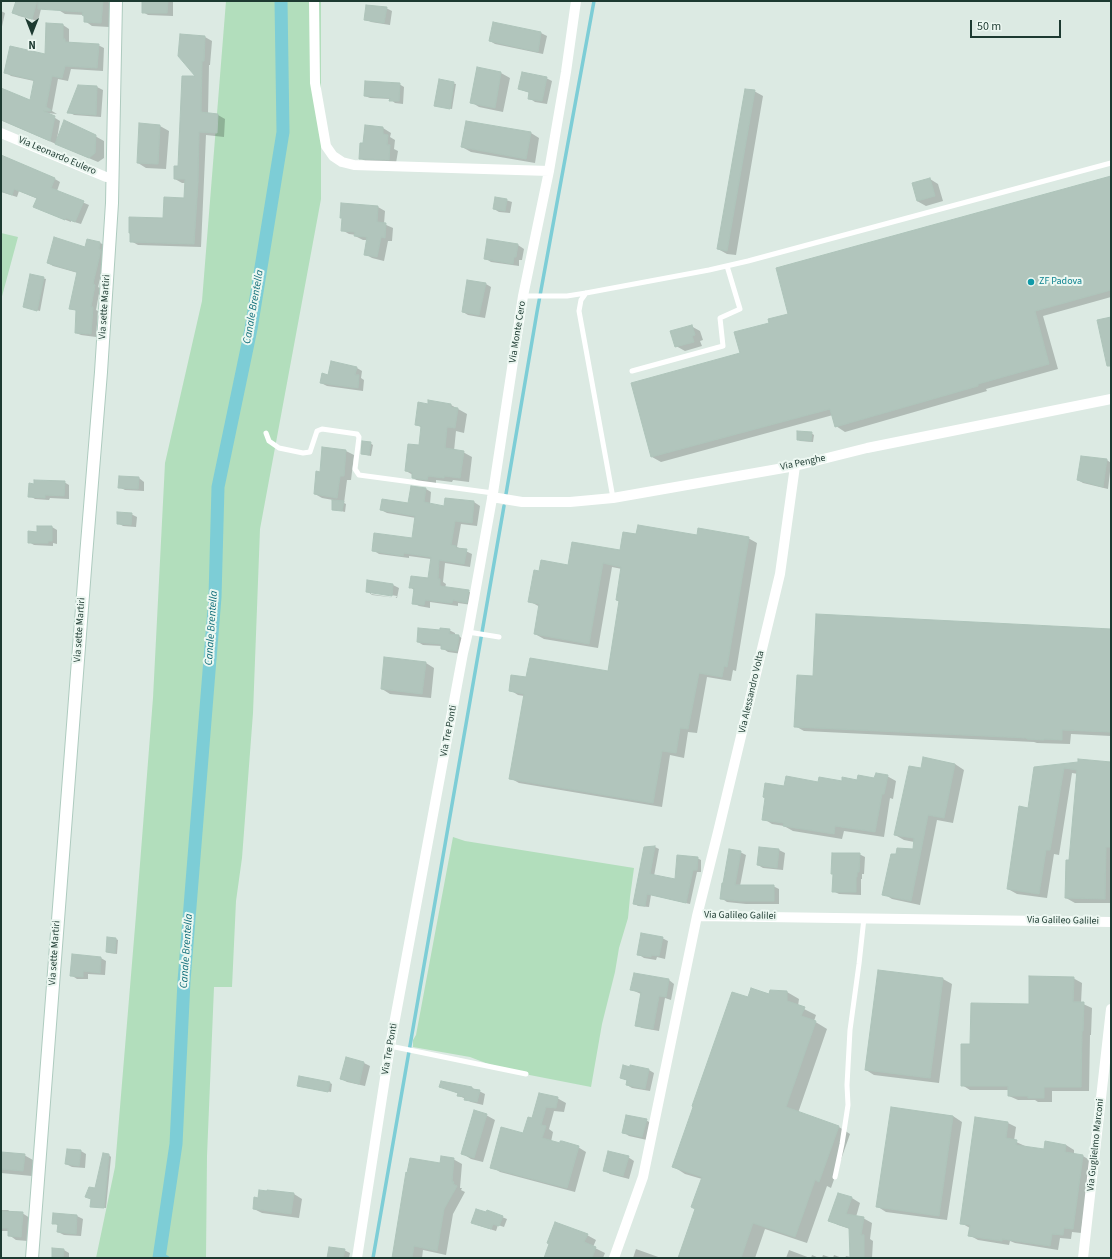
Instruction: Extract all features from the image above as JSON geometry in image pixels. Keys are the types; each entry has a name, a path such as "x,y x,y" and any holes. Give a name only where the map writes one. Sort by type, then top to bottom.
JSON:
{"main road":[{"name":"Via sette Martiri","path":"32,1258 101,372 113,177 116,1"}],"street":[{"path":"314,1 315,83 326,146 333,156 342,162 354,165 549,171"},
{"name":"Via Monte Cero","path":"493,495 566,72 576,1"},
{"name":"Via Leonardo Eulero","path":"1,133 106,177 113,177"},
{"name":"Via Penghe","path":"493,495 522,502 570,502 613,498 795,466 867,448 1111,399"},
{"name":"Via Alessandro Volta","path":"697,916 780,574 795,466"},
{"name":"Via Tre Ponti","path":"357,1258 390,1046 493,495"},
{"name":"Via Galileo Galilei","path":"614,1258 643,1177 697,916 1111,922"},
{"name":"Via Guglielmo Marconi","path":"1083,1258 1111,1009"}],"lane":[{"path":"527,296 554,296 586,293 727,266 1111,163"},
{"path":"632,371 723,346 720,318 740,309 727,266"},
{"path":"586,293 581,300 579,311 613,498"},
{"path":"266,433 269,441 279,448 303,454 310,452 317,431 322,429 357,434 359,437 355,470 359,475 493,495"},
{"path":"468,632 499,637"},
{"path":"834,1177 842,1144 848,1105 847,1085 850,1030 864,918"},
{"path":"390,1046 526,1074"}],"green space":[{"path":"226,1 321,1 321,199 260,529 253,713 242,858 236,901 232,987 214,987 207,1156 206,1258 96,1258 115,1167 153,698 165,463 202,301"},
{"path":"1,233 18,237 1,300"},
{"path":"453,837 465,841 634,868 628,918 619,948 615,972 602,1024 591,1087 504,1070 470,1057 413,1047 413,1040 416,1035"}],"building":[{"path":"16,1 37,1 32,19 12,13"},
{"path":"38,1 103,1 101,23 84,22 84,16 82,15 83,12 38,9"},
{"path":"142,1 168,1 167,13 142,13"},
{"path":"366,5 387,7 384,23 364,20"},
{"path":"493,22 541,32 538,52 489,41"},
{"path":"46,23 63,24 63,39 65,39 65,42 99,44 97,68 65,66 62,78 52,76 46,107 51,111 43,111 55,116 50,141 1,120 1,88 30,100 34,80 4,73 10,46 45,54"},
{"path":"180,34 205,36 204,61 202,61 201,112 218,114 217,133 199,132 198,182 194,244 130,242 129,217 163,218 164,197 184,198 185,179 174,179 174,166 178,166 182,76 195,76 178,56"},
{"path":"477,67 501,72 495,108 470,103"},
{"path":"522,72 547,77 542,101 528,99 529,92 518,89"},
{"path":"439,79 454,82 450,109 434,106"},
{"path":"365,81 400,83 399,101 389,101 390,98 364,96"},
{"path":"78,85 97,86 96,115 67,113"},
{"path":"745,89 755,90 727,251 717,249"},
{"path":"64,120 96,135 95,153 89,158 55,144"},
{"path":"466,121 531,132 526,159 461,147"},
{"path":"139,123 160,125 158,164 137,163"},
{"path":"365,125 383,127 383,134 388,135 387,145 390,145 389,160 359,159 360,143 363,143"},
{"path":"1,155 55,178 51,188 84,201 75,222 66,218 65,220 33,207 37,198 14,189 12,195 1,191"},
{"path":"1111,176 1111,290 1035,311 1049,364 835,427 830,409 651,457 631,383 740,353 734,332 769,323 768,319 788,314 776,268"},
{"path":"930,178 935,196 917,201 912,183"},
{"path":"495,197 507,199 505,211 493,209"},
{"path":"341,203 378,206 377,222 386,223 385,238 381,237 377,257 364,255 367,237 354,236 355,232 341,231"},
{"path":"54,237 85,247 87,239 100,242 99,249 101,250 93,284 95,285 91,307 93,307 91,334 75,333 76,310 69,309 77,272 47,263"},
{"path":"487,239 518,244 516,257 514,257 513,264 484,259"},
{"path":"30,274 44,277 37,311 23,307"},
{"path":"467,280 486,283 479,315 462,312"},
{"path":"1111,317 1111,366 1107,366 1097,320"},
{"path":"692,325 695,335 692,336 694,342 675,347 670,331"},
{"path":"331,361 357,367 355,375 359,375 358,388 320,383 322,373 328,375"},
{"path":"428,400 451,404 451,407 458,408 455,428 447,427 445,448 464,451 460,478 428,476 427,480 412,478 412,472 405,471 408,444 419,445 421,426 415,425 418,402 428,404"},
{"path":"797,431 812,432 811,441 797,440"},
{"path":"362,441 371,442 369,455 361,454"},
{"path":"322,447 346,450 344,476 340,476 337,498 314,494 316,471 320,472"},
{"path":"1081,456 1107,459 1103,487 1077,480"},
{"path":"119,476 139,477 138,489 118,488"},
{"path":"34,480 65,481 64,496 45,495 45,498 28,497 29,483 34,484"},
{"path":"411,486 426,488 424,502 444,506 445,498 474,501 472,523 455,521 451,545 456,546 456,548 467,549 464,564 439,560 438,579 440,579 440,586 469,590 467,603 453,600 452,603 425,600 424,605 412,604 414,588 409,588 411,576 428,578 431,557 404,553 403,556 372,551 374,533 412,538 415,516 380,510 382,499 408,503"},
{"path":"332,500 344,501 342,511 332,510"},
{"path":"117,512 132,513 131,525 117,524"},
{"path":"638,525 697,535 698,528 749,537 727,667 724,666 722,677 699,673 688,729 680,728 676,753 662,751 653,803 509,779 524,694 509,691 511,675 526,677 530,658 608,671 619,601 616,600 621,567 603,563 589,644 534,634 539,604 528,602 534,570 539,571 541,560 568,565 572,542 620,550 623,532 636,534"},
{"path":"37,526 52,526 52,541 48,541 48,543 28,543 28,531 37,532"},
{"path":"367,580 393,584 392,596 366,592"},
{"path":"816,614 1111,629 1111,732 1062,730 1062,740 1044,740 794,727 797,675 813,676"},
{"path":"418,628 440,630 440,628 450,629 449,634 459,635 457,651 441,649 441,644 417,642"},
{"path":"384,657 426,662 422,694 381,689"},
{"path":"923,757 955,764 944,818 928,815 911,901 882,895 891,854 896,854 897,848 913,849 914,838 894,835 909,766 921,768"},
{"path":"1078,759 1111,762 1111,847 1106,847 1105,899 1065,898 1066,860 1069,860 1077,770 1064,768 1050,850 1046,850 1039,894 1007,889 1019,806 1028,808 1034,767 1078,762"},
{"path":"876,773 888,775 884,794 882,794 875,832 835,826 834,834 783,826 784,823 762,820 765,798 763,797 765,783 784,786 786,776 818,782 819,777 842,781 842,777 857,780 858,775 874,778"},
{"path":"655,846 650,874 675,879 677,855 698,857 697,870 693,870 686,903 647,894 645,906 633,904 644,847"},
{"path":"759,847 779,849 777,868 757,865"},
{"path":"729,849 741,851 735,885 774,885 774,901 739,901 720,899"},
{"path":"832,853 860,853 859,872 857,872 856,877 856,892 832,892"},
{"path":"641,933 663,937 659,956 651,955 651,957 637,955"},
{"path":"107,937 116,938 115,953 106,952"},
{"path":"72,954 101,957 100,973 83,971 83,977 70,976"},
{"path":"878,970 943,978 930,1078 865,1070"},
{"path":"634,973 669,979 666,997 659,996 653,1029 635,1026 641,992 630,990"},
{"path":"1029,976 1074,977 1073,1002 1084,1002 1081,1087 1044,1087 1044,1098 1028,1098 1028,1096 1008,1096 1008,1086 961,1086 961,1044 970,1044 971,1003 1029,1004"},
{"path":"751,988 769,994 770,990 787,991 787,1001 805,1007 801,1016 816,1021 786,1107 839,1126 819,1182 815,1180 795,1237 753,1223 741,1258 678,1258 695,1209 691,1207 702,1177 672,1167 732,992 748,997"},
{"path":"346,1057 364,1062 359,1084 340,1079"},
{"path":"623,1065 649,1069 645,1089 626,1085 627,1080 620,1078"},
{"path":"299,1076 330,1082 328,1092 297,1086"},
{"path":"441,1081 480,1090 477,1102 464,1100 465,1097 457,1096 458,1093 439,1087"},
{"path":"539,1093 558,1097 556,1108 546,1107 541,1125 546,1126 542,1138 560,1143 560,1141 562,1141 579,1146 567,1188 490,1168 501,1127 523,1133 528,1117 532,1118"},
{"path":"891,1107 953,1116 939,1216 876,1207"},
{"path":"474,1110 487,1114 474,1158 461,1154"},
{"path":"626,1115 647,1119 642,1137 622,1133"},
{"path":"975,1117 1008,1122 1006,1138 1017,1140 1016,1145 1044,1149 1045,1141 1066,1145 1065,1152 1083,1155 1073,1229 1064,1228 1063,1235 1052,1234 1050,1246 968,1236 970,1225 960,1224"},
{"path":"67,1149 81,1150 79,1166 65,1164"},
{"path":"608,1151 629,1156 623,1176 603,1171"},
{"path":"1,1152 25,1154 23,1171 1,1169"},
{"path":"103,1153 109,1154 104,1208 90,1207 91,1199 85,1197 89,1187 95,1188"},
{"path":"441,1156 454,1158 452,1182 454,1182 453,1184 457,1186 444,1209 437,1251 414,1246 412,1258 392,1258 406,1172 407,1173 410,1158 440,1163"},
{"path":"259,1190 294,1193 291,1214 253,1209 254,1197 258,1198"},
{"path":"838,1193 852,1197 846,1214 864,1217 861,1235 864,1235 864,1258 850,1258 849,1228 828,1221"},
{"path":"476,1209 486,1212 487,1210 503,1216 499,1226 493,1224 491,1229 471,1223"},
{"path":"1,1211 23,1212 21,1237 8,1236 8,1228 1,1228"},
{"path":"53,1213 77,1215 76,1234 57,1232 58,1224 52,1224"},
{"path":"555,1222 588,1234 584,1242 596,1247 592,1258 544,1258 549,1244 547,1243"},
{"path":"329,1247 345,1249 343,1258 327,1258"},
{"path":"52,1248 64,1249 63,1258 52,1258"}],"waterway":[{"name":"Canale Brentella","path":"159,1258 176,1144 184,981 215,597 218,487 251,329 283,132 281,1"},
{"path":"506,494 537,312 594,1"},
{"path":"373,1258 504,506"},
{"path":"160,1253 168,1258"}],"place":[{"name":"ZF Padova","path":"1031,282"}]}
